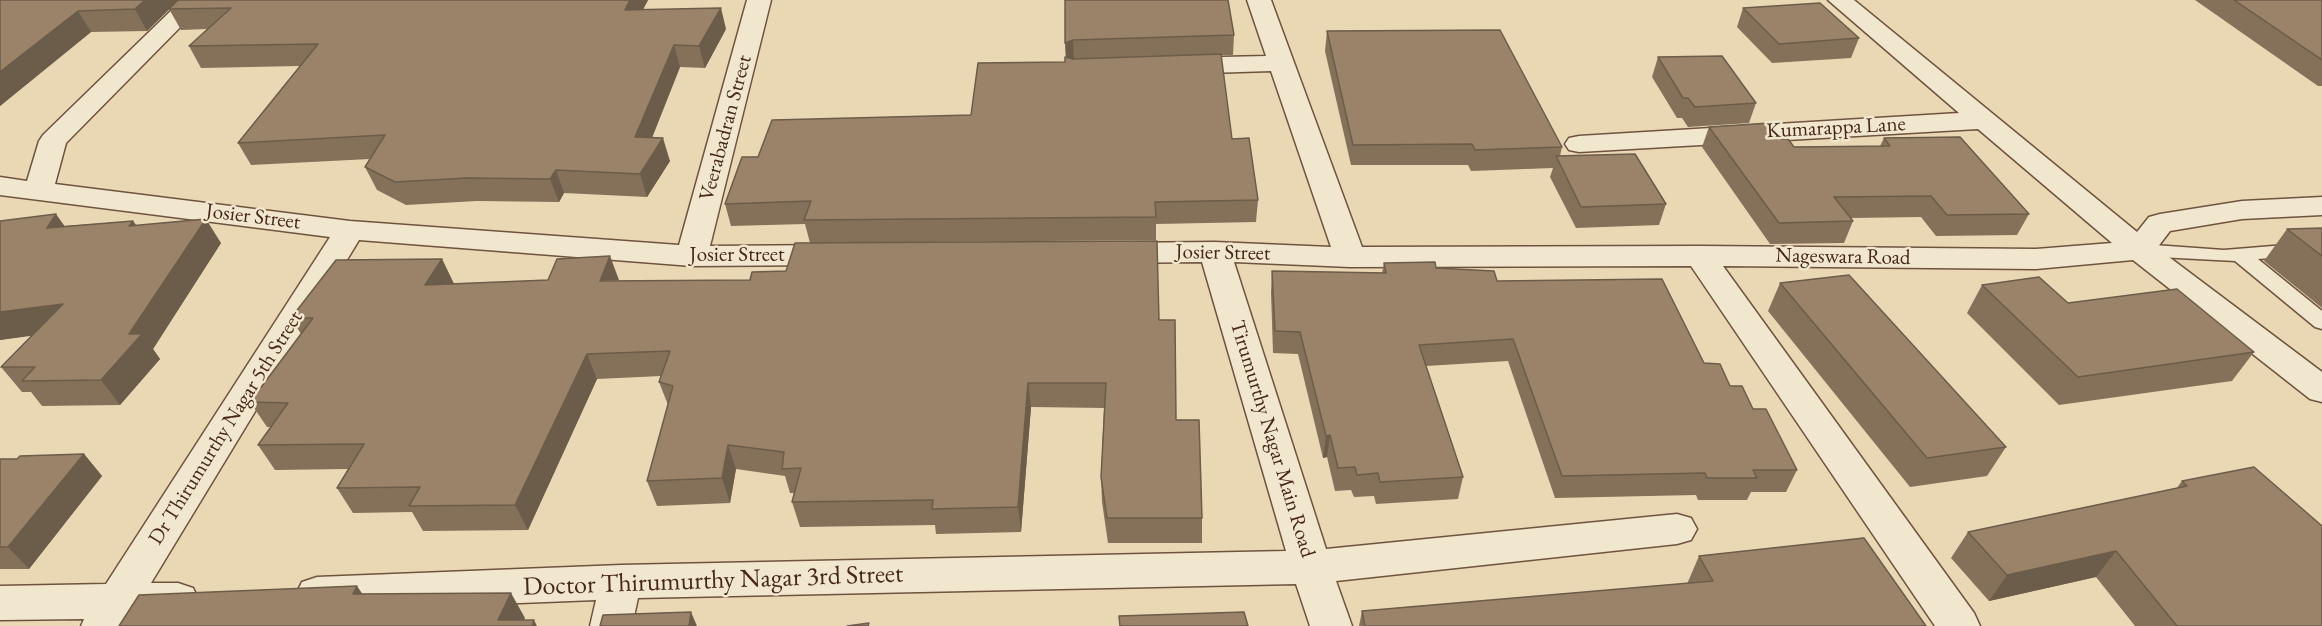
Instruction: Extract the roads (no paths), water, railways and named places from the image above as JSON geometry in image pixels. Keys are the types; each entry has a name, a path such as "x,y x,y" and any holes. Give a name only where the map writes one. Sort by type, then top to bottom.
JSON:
{"street":[{"path":"39,190 53,141 195,0"},
{"name":"Veerabadran Street","path":"692,256 759,0"},
{"path":"1259,0 1350,257"},
{"path":"1840,0 2140,250 2322,390"},
{"path":"1154,67 1281,63"},
{"name":"Kumarappa Lane","path":"1579,144 1984,120"},
{"name":"Josier Street","path":"0,186 350,230 692,256 859,255"},
{"path":"2140,250 2160,223 2242,210 2322,206"},
{"name":"Dr Thirumurthy Nagar 5th Street","path":"109,614 350,230"},
{"name":"Nageswara Road","path":"1350,257 1700,256 2036,259 2140,250"},
{"name":"Josier Street","path":"1084,253 1215,252 1350,257"},
{"name":"Tirumurthy Nagar Main Road","path":"1215,252 1331,626"},
{"path":"1700,256 1959,626"},
{"name":"Doctor Thirumurthy Nagar 3rd Street","path":"280,596 621,582 1311,567 1677,529"},
{"path":"611,626 621,582"},
{"path":"0,603 109,614 210,599"}],"lane":[{"path":"2140,250 2240,255 2322,248"},
{"path":"2240,255 2322,322"}]}
